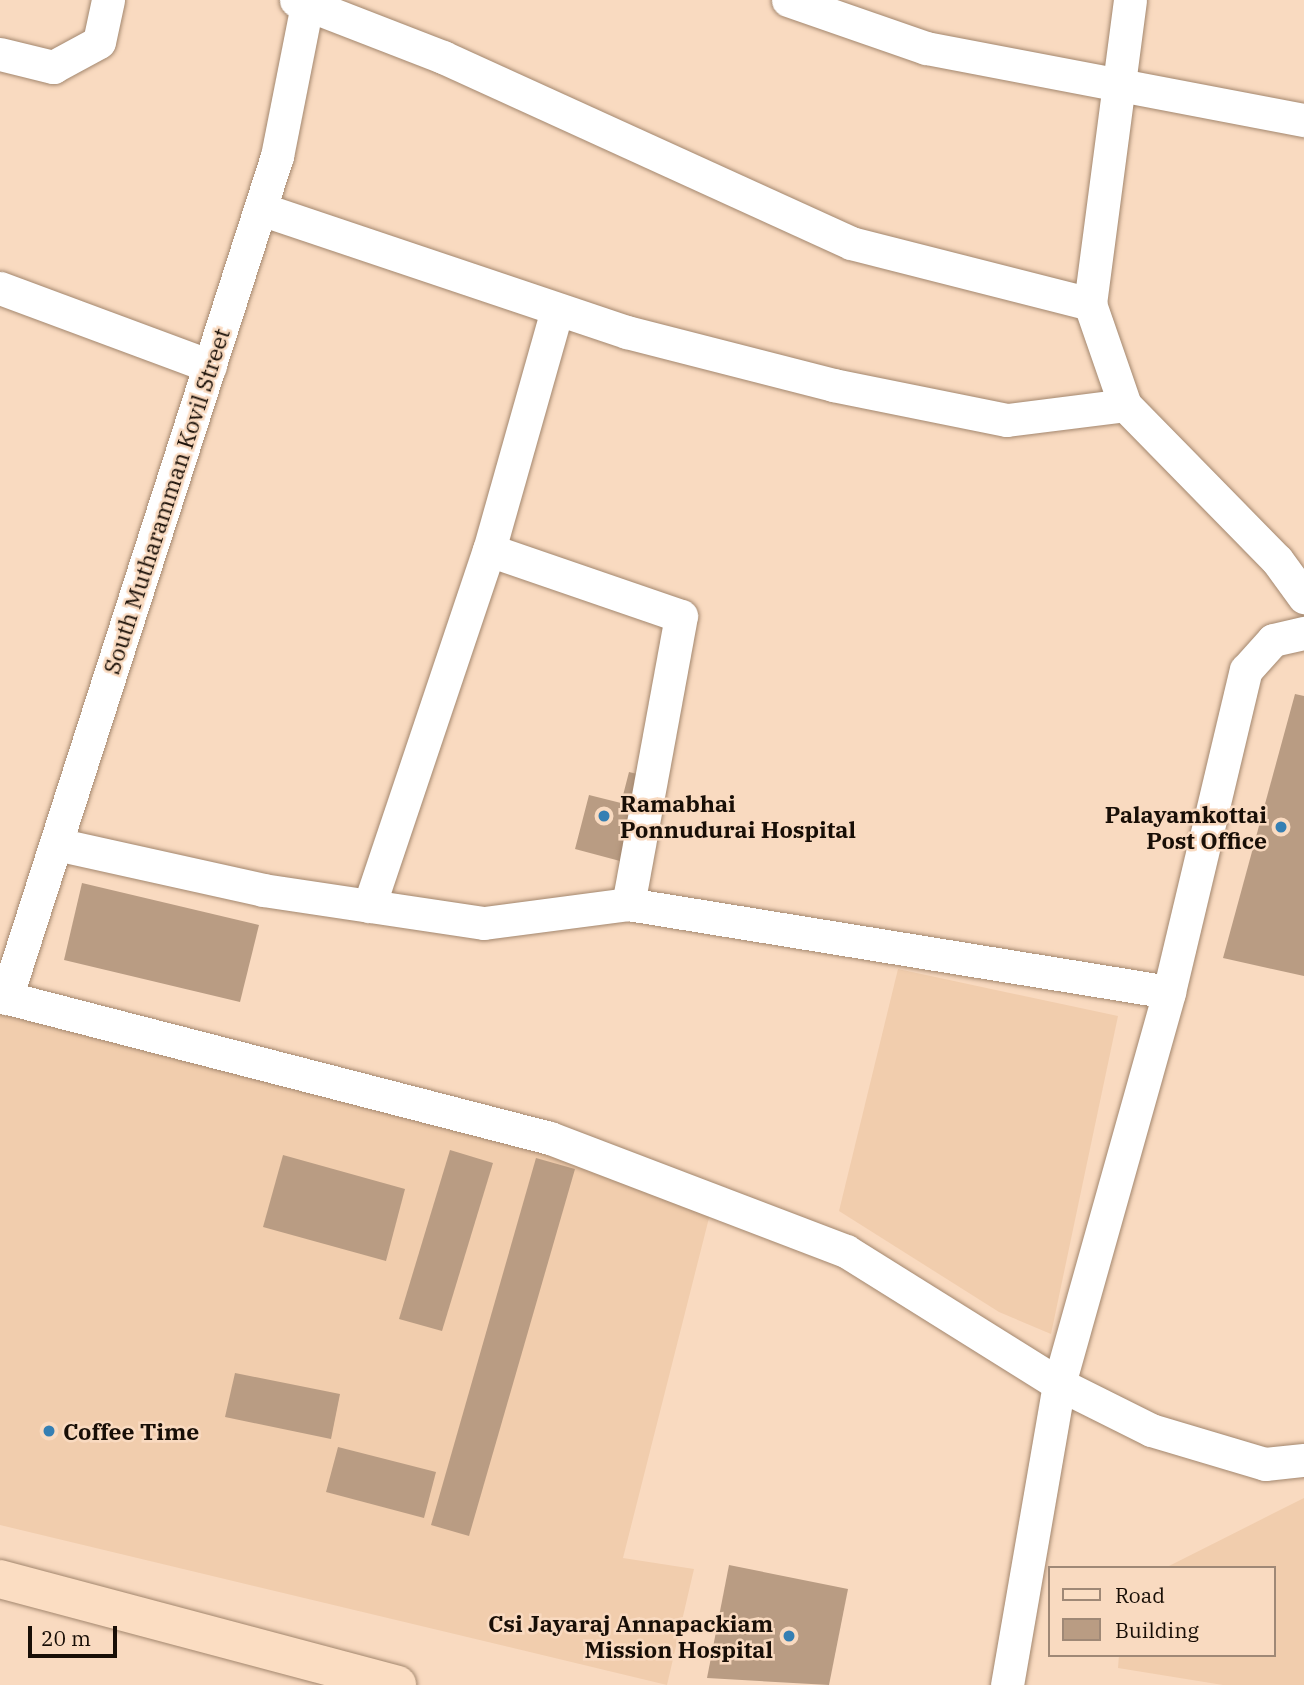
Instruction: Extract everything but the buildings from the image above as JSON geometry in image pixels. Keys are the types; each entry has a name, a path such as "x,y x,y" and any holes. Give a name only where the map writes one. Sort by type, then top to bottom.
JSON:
{"main road":[{"path":"0,1579 397,1685"}],"street":[{"path":"0,54 52,66 99,42 108,0"},
{"path":"788,0 926,48 1304,120"},
{"path":"1130,0 1090,304 1125,405 1277,560 1304,597"},
{"path":"304,1 443,57 851,243 1090,304"},
{"name":"South Mutharamman Kovil Street","path":"3,997 56,844 261,209 304,1"},
{"path":"261,209 557,310 834,385 1007,420 1125,405"},
{"path":"0,288 210,366"},
{"path":"369,906 488,550 557,310"},
{"path":"488,550 681,616 628,904"},
{"path":"1007,1685 1059,1384 1169,992 1246,670 1273,640 1304,633"},
{"path":"56,844 263,890 484,923 628,904 1169,992"},
{"path":"3,997 550,1138 846,1251 1059,1384 1152,1430 1265,1464 1304,1460"}],"shaded area":[{"path":"898,969 1118,1016 1051,1334 999,1312 839,1211"},
{"path":"0,1013 526,1140 711,1210 623,1558 694,1569 667,1685 0,1525"},
{"path":"1304,1498 1304,1685 1223,1685 1118,1668 1119,1657 1276,1657 1276,1566 1169,1566"}],"place":[{"name":"Ramabhai Ponnudurai Hospital","path":"604,816"},
{"name":"Palayamkottai Post Office","path":"1281,827"},
{"name":"Coffee Time","path":"49,1431"},
{"name":"Csi Jayaraj Annapackiam Mission Hospital","path":"789,1636"}]}
